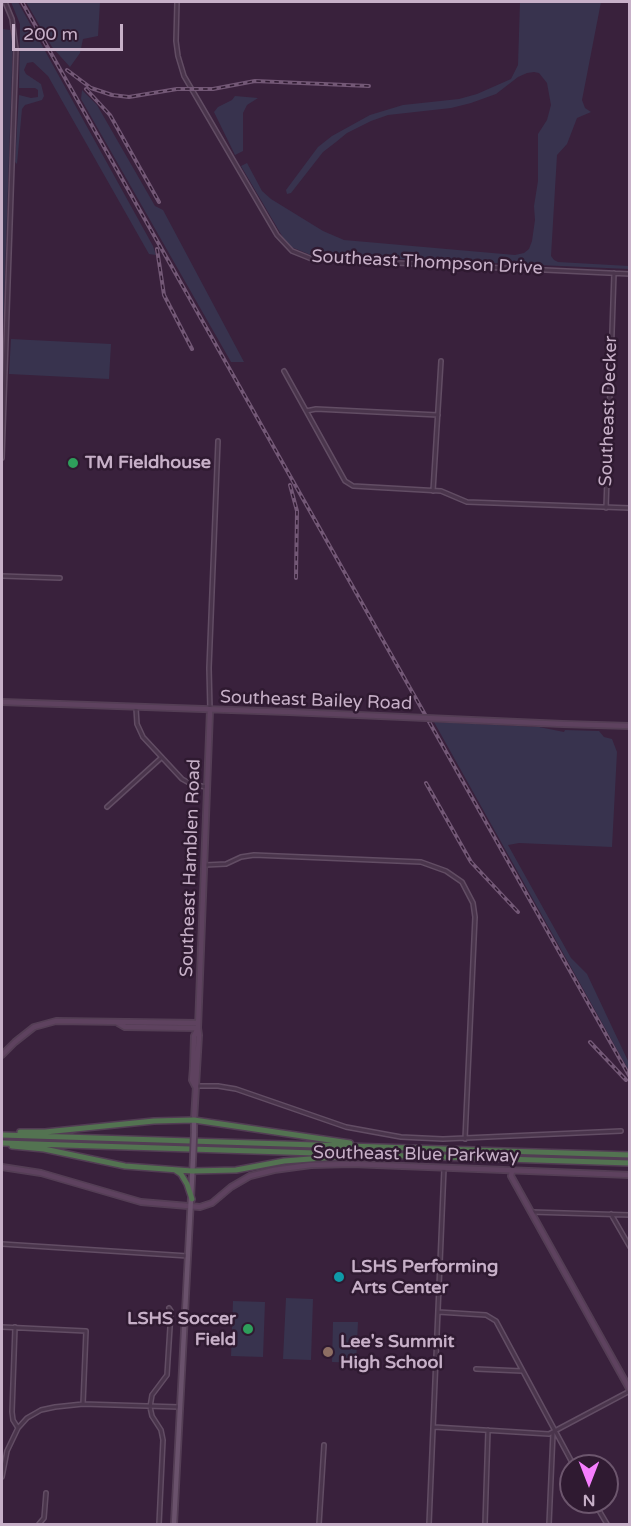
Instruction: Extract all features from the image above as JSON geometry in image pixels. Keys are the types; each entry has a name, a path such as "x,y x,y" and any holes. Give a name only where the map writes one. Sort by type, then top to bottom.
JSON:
{"highway":[{"path":"2,1134 154,1121 194,1120 339,1142 389,1144 393,1148"},
{"path":"2,1134 630,1155"},
{"path":"2,1144 630,1163"},
{"path":"2,1144 44,1149 125,1166 192,1171 236,1170 310,1158 383,1158 387,1155"},
{"path":"174,1169 184,1177 192,1199"}],"main road":[{"path":"174,1524 192,1207 194,1120"}],"street":[{"path":"2,458 16,49 12,19 5,2"},
{"name":"Southeast Thompson Drive","path":"177,2 176,41 184,76 277,235 292,251 312,259 630,274"},
{"name":"Southeast Decker","path":"606,508 614,272"},
{"path":"434,491 441,362"},
{"path":"284,371 345,481 350,485 446,492 466,502 630,508"},
{"path":"306,411 316,409 438,415"},
{"path":"210,710 209,668 218,441"},
{"path":"2,576 60,578"},
{"name":"Southeast Bailey Road","path":"2,702 630,726"},
{"path":"136,708 139,730 161,758 187,782 208,787"},
{"name":"Southeast Hamblen Road","path":"194,1120 199,1045 210,710"},
{"path":"107,807 161,758"},
{"path":"205,865 226,864 241,857 254,855 421,862 446,871 462,882 469,892 475,917 465,1138"},
{"path":"2,1054 34,1027 57,1021 118,1023 124,1027 198,1025"},
{"path":"195,1086 236,1089 321,1119 365,1131 421,1138 621,1131"},
{"name":"Southeast Blue Parkway","path":"2,1167 41,1173 135,1200 192,1207 208,1205 250,1176 280,1169 342,1164 630,1175"},
{"path":"429,1524 444,1168"},
{"path":"434,1427 549,1434 630,1390 531,1212 512,1176 512,1171"},
{"path":"531,1212 630,1215"},
{"path":"611,1214 630,1247"},
{"path":"2,1245 188,1256"},
{"path":"159,1524 163,1440 161,1430 152,1416 150,1407 152,1395 167,1375 171,1311 169,1308"},
{"path":"438,1312 481,1314 493,1318 567,1454"},
{"path":"2,1327 86,1331 83,1404"},
{"path":"15,1327 12,1412 13,1420 18,1428"},
{"path":"476,1369 522,1371"},
{"path":"2,1477 7,1451 18,1428 27,1418 41,1410 83,1404 179,1407"},
{"path":"485,1524 488,1430"},
{"path":"549,1524 554,1432"},
{"path":"320,1524 324,1445"},
{"path":"39,1524 44,1518 46,1493"}],"shaded area":[{"path":"11,2 18,2 156,255 149,254 48,76 33,62 27,63 24,70 26,74 41,84 44,96 42,100 25,105 22,109 17,164 15,162 19,95 38,97 38,90 19,88 20,24"},
{"path":"26,2 100,2 98,36 83,39 80,53 70,67 52,47"},
{"path":"520,2 601,2 582,100 585,108 591,112 577,118 567,144 557,155 551,256 558,262 629,266 629,269 311,255 291,247 285,241 241,166 247,163 262,191 271,199 323,231 344,240 515,255 529,249 535,220 538,134 547,120 551,105 547,83 539,73 527,73 496,94 471,103 451,108 388,115 371,121 347,133 323,152 291,193 287,194 286,190 318,147 332,136 370,115 403,105 459,99 511,79 518,65"},
{"path":"2,29 10,30 13,41 3,333 2,332"},
{"path":"82,90 97,105 155,206 163,210 244,362 231,362 81,99"},
{"path":"235,96 258,98 247,105 243,113 243,151 235,155 214,112"},
{"path":"11,339 111,344 109,379 9,374"},
{"path":"434,722 539,727 564,732 565,730 599,731 604,737 612,739 617,752 612,847 519,843 508,845 571,958 587,974 629,1063 629,1071"},
{"path":"286,1298 313,1299 311,1360 283,1359"},
{"name":"LSHS Soccer Field","path":"233,1301 265,1302 263,1357 231,1356"},
{"path":"333,1322 358,1322 356,1363 332,1362"}],"railway":[{"path":"22,2 630,1077"},
{"path":"67,70 91,88 112,95 129,97 177,89 213,89 255,81 369,86"},
{"path":"86,89 110,115 159,202"},
{"path":"157,249 164,295 192,349"},
{"path":"290,485 297,511 296,578"},
{"path":"426,783 471,862 518,912"},
{"path":"590,1042 626,1080"}],"place":[{"name":"TM Fieldhouse","path":"73,463"},
{"name":"LSHS Performing Arts Center","path":"339,1277"},
{"name":"LSHS Soccer Field","path":"248,1329"},
{"name":"Lee's Summit High School","path":"328,1352"}]}
